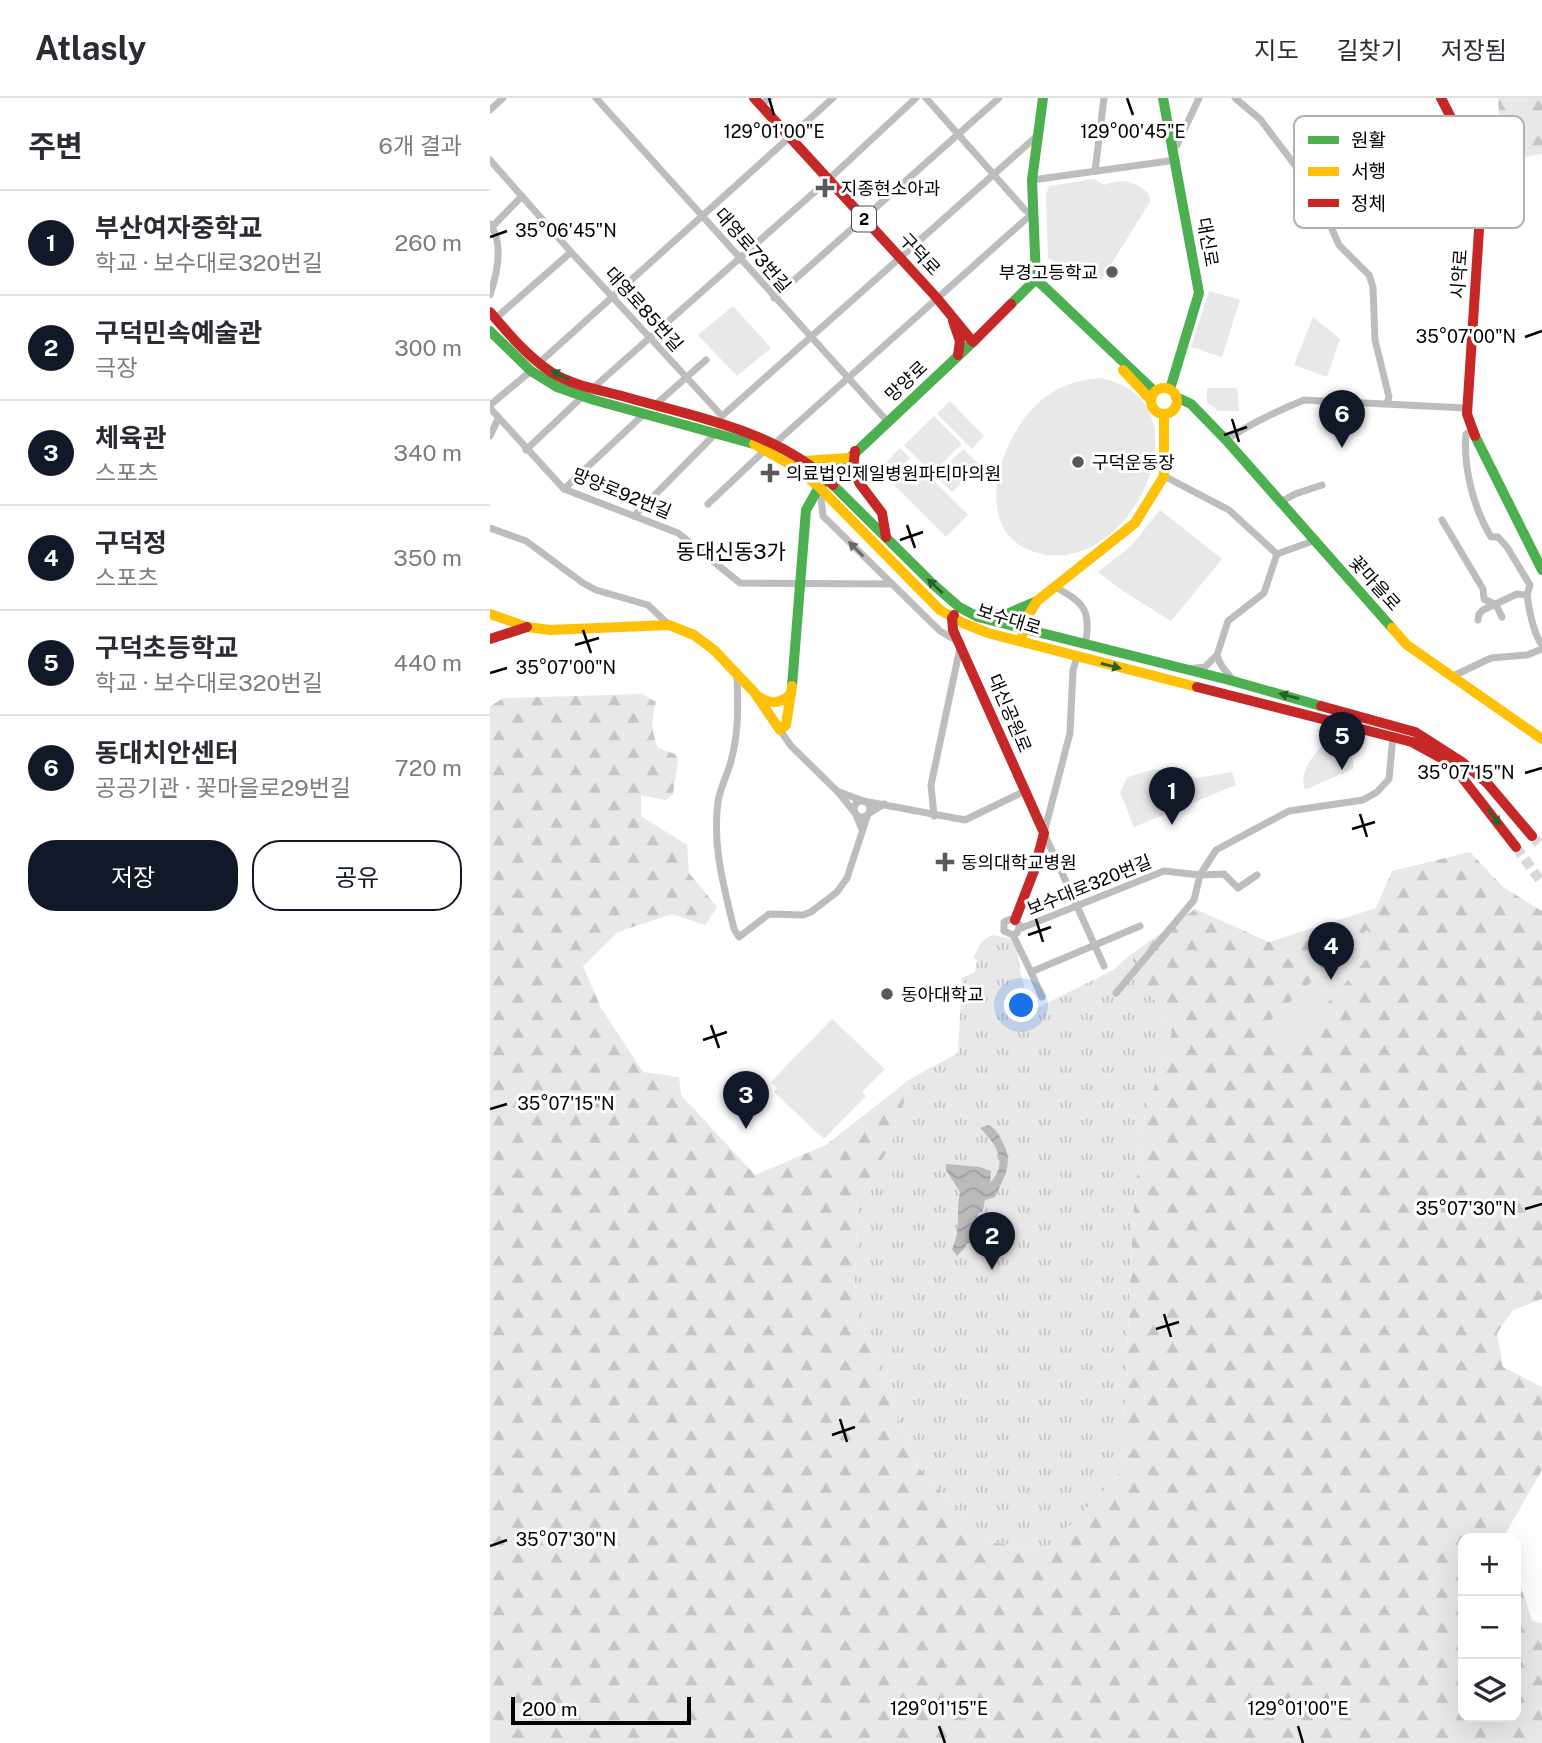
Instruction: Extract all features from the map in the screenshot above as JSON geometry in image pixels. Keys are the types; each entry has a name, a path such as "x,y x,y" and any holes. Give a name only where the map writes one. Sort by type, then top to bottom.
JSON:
{"main road":[{"path":"978,617 1009,613 1037,601 1135,523 1164,476 1160,413 1152,395 1103,340 1089,330 1037,279 1032,180 1043,98"},
{"name":"대신로","path":"1163,98 1199,293 1174,398"},
{"name":"시약로","path":"1441,98 1450,116"},
{"name":"구덕로","path":"761,101 790,138 936,297 973,342"},
{"name":"시약로","path":"1479,228 1466,408 1473,430 1542,570"},
{"name":"망양로","path":"779,730 786,725 791,694 806,510 823,483 851,455 1037,279"},
{"path":"948,312 959,336 961,346 958,356"},
{"name":"보수대로","path":"492,318 501,336 520,348 535,367 593,388 752,433 796,468 823,483 886,537 959,607 978,617 1234,681 1415,732 1462,762 1487,783 1532,836"},
{"name":"보수대로","path":"490,331 557,387 645,413 716,424"},
{"path":"1152,395 1159,388 1174,398 1160,413"},
{"name":"꽃마을로","path":"1174,398 1226,440 1407,645 1542,739"},
{"name":"보수대로","path":"769,448 803,461 940,610 952,618 975,629 1021,642 1412,742 1443,759 1457,771 1516,847"},
{"path":"803,461 851,455 853,470 860,484 882,513 886,537"},
{"path":"1021,642 1027,617 1037,601"},
{"path":"952,618 959,607"},
{"path":"490,614 550,630 669,625 694,635 713,650 763,700 773,703 784,701 791,694"},
{"name":"대신공원로","path":"952,618 953,630 1044,833"},
{"path":"490,639 527,626"},
{"path":"754,692 779,730"},
{"path":"1017,924 1044,833"}],"street":[{"path":"490,110 503,98"},
{"name":"대영로73번길","path":"596,98 888,422"},
{"path":"490,407 833,98"},
{"path":"593,388 828,180 916,98"},
{"path":"708,504 936,297 1033,215 992,174 926,98"},
{"path":"774,298 999,98"},
{"path":"1095,171 1104,98"},
{"path":"1173,147 1177,145 1199,98"},
{"path":"1235,98 1260,118 1294,164"},
{"path":"1242,98 1248,110"},
{"path":"634,516 716,424 1038,135"},
{"path":"1032,180 1176,160"},
{"name":"대영로85번길","path":"491,163 686,378 716,424"},
{"path":"490,295 496,277 498,239 491,226 522,196"},
{"path":"1331,228 1339,245 1369,275 1373,287 1376,340 1389,397 1387,403"},
{"path":"492,318 571,252"},
{"path":"655,405 706,360"},
{"path":"526,450 583,396"},
{"path":"1226,440 1265,416 1304,400 1466,408"},
{"name":"망양로92번길","path":"490,407 498,419 564,489 678,533 740,583 800,584"},
{"path":"564,489 645,413"},
{"path":"490,436 498,419"},
{"path":"1453,676 1492,658 1527,654 1542,647 1531,621 1533,615 1527,596 1529,583 1507,547 1498,537 1491,537 1478,515 1466,457 1466,434 1473,430"},
{"path":"1164,476 1229,510 1277,554"},
{"path":"823,483 823,516 940,631 961,643 931,785 934,816"},
{"path":"1279,503 1322,485"},
{"path":"1442,520 1483,589 1484,599 1496,605"},
{"path":"490,528 526,541 596,590 648,605 669,625"},
{"path":"1488,531 1486,534 1489,542"},
{"path":"1277,554 1313,541"},
{"path":"1183,670 1205,667 1217,655 1228,621 1264,593 1277,554"},
{"path":"800,584 892,584"},
{"path":"1055,587 1082,604 1087,617 1085,645"},
{"path":"1478,620 1479,614 1517,594 1527,596"},
{"path":"1496,605 1498,614 1502,617"},
{"path":"1217,655 1220,667 1230,674 1234,681"},
{"path":"1044,833 1070,733 1073,670 1077,657"},
{"path":"736,672 738,721 732,761 718,799 716,835 721,876 739,937 769,914 795,916 811,912 837,892 847,878 868,814 869,806 863,801"},
{"path":"779,730 855,813 861,817 884,804"},
{"path":"1116,993 1194,900 1200,875 1216,850 1289,811 1363,800 1377,792 1389,779 1393,736"},
{"path":"837,791 863,801 965,820 1025,791"},
{"path":"862,829 854,806 863,801"},
{"name":"대신공원로","path":"1044,833 1104,966"},
{"name":"보수대로320번길","path":"1017,924 1076,908 1164,871 1200,875 1224,874 1238,888 1257,875"},
{"path":"730,913 740,924 754,925"},
{"path":"1013,935 1017,924 1007,919 1003,926 1004,931 1013,935 1042,997"},
{"path":"1031,972 1140,926"}],"green space":[{"path":"1498,98 1542,98 1542,154 1524,157 1524,116 1499,116"},
{"path":"1094,179 1104,185 1122,181 1139,186 1149,194 1150,202 1101,280 1071,265 1067,270 1048,258 1046,195 1049,186"},
{"path":"1209,291 1240,300 1222,357 1191,347"},
{"path":"733,306 771,348 737,376 698,335"},
{"path":"1313,317 1340,339 1327,377 1294,365"},
{"name":"구덕운동장","path":"1100,378 1135,393 1152,420 1155,453 1145,487 1125,519 1098,543 1065,555 1029,550 1011,538 1000,521 996,501 1004,458 1024,418 1044,398 1067,385"},
{"path":"1207,388 1237,388 1239,411 1218,411 1207,402"},
{"path":"950,401 984,436 972,449 937,414"},
{"path":"934,416 962,444 932,473 904,445"},
{"path":"900,448 910,458 891,478 881,468"},
{"path":"963,449 979,464 952,492 936,476"},
{"path":"916,463 968,515 946,537 894,485"},
{"path":"1160,510 1222,559 1171,621 1098,572 1131,546"},
{"path":"642,694 656,702 652,725 658,748 675,754 678,760 673,794 665,800 641,795 641,816 687,845 689,873 717,907 705,925 672,914 618,932 583,966 601,1008 643,1072 679,1077 681,1095 755,1175 826,1145 910,1079 891,1145 858,1198 854,1306 917,1466 986,1542 1049,1548 1122,1471 1133,1215 1143,1121 1172,1032 1130,955 1195,909 1269,942 1376,908 1392,871 1470,852 1503,887 1542,911 1542,1299 1513,1310 1497,1333 1503,1367 1542,1387 1542,1470 1506,1533 1458,1533 1458,1722 1521,1722 1521,1587 1532,1621 1542,1623 1542,1743 490,1743 490,706 504,698"},
{"path":"1327,739 1350,744 1354,768 1305,790 1303,783 1306,770"},
{"path":"1155,769 1197,778 1232,772 1236,785 1134,827 1120,792 1128,777"},
{"path":"1367,930 1379,945 1294,1041 1280,1044 1264,1026"},
{"path":"992,935 1016,940 1020,971 1031,1011 1115,969 1130,955 1172,1032 1143,1121 1133,1215 1122,1471 1049,1548 986,1542 917,1466 854,1306 858,1198 891,1144 910,1079 958,1053 962,978 975,972 977,960 973,958 982,941"},
{"path":"832,1019 885,1069 862,1092 866,1096 824,1139 774,1092 777,1088 771,1082"}],"water":[{"path":"989,1125 998,1133 1006,1150 1008,1164 995,1197 985,1200 983,1210 978,1214 975,1243 967,1243 957,1256 952,1249 956,1236 960,1192 946,1170 946,1164 980,1167 991,1171 990,1183 996,1176 1000,1161 996,1148 980,1128"}],"tunnel":[{"path":"1532,836 1542,847"},
{"path":"1516,847 1542,883"}],"traffic: fast":[{"path":"1011,304 1036,279 1032,180 1043,98"},
{"path":"1163,98 1199,293 1170,389"},
{"path":"1036,279 1154,391"},
{"path":"490,331 531,371 557,387 594,400 754,444"},
{"path":"792,686 806,510 819,487 973,342"},
{"path":"1176,397 1191,404 1226,440 1392,628"},
{"path":"1475,436 1542,570"},
{"path":"833,485 934,585 959,607 978,617 1321,706"},
{"path":"986,616 1009,613 1037,601"}],"traffic: slow":[{"path":"1123,370 1150,399"},
{"path":"1164,388 1173,392 1177,401 1173,410 1164,414 1155,410 1151,401 1155,392 1164,388"},
{"path":"1022,636 1027,617 1037,601 1135,523 1164,476 1164,414"},
{"path":"754,444 796,468 819,487 940,610 963,623 988,633 1197,687"},
{"path":"803,461 848,458"},
{"path":"490,614 527,627 550,630 669,625 694,635 714,650 754,692 780,730 786,725 792,686"},
{"path":"1392,628 1407,645 1542,739"},
{"path":"758,696 775,702 791,694"}],"traffic: jam":[{"path":"754,98 936,297 973,342 1011,304"},
{"path":"1441,98 1450,116"},
{"path":"1475,436 1467,414 1479,228"},
{"path":"490,312 526,352 559,377 586,387 706,419 761,438 811,466 833,485"},
{"path":"953,321 960,341 958,355"},
{"path":"855,451 853,470 882,513 886,537"},
{"path":"954,615 953,630 1044,833 1034,871 1015,920"},
{"path":"490,639 527,627"},
{"path":"1197,687 1412,742 1443,759 1457,771 1516,847"},
{"path":"1321,706 1415,732 1462,762 1487,783 1532,836"}],"place":[{"name":"지종현소아과","path":"825,188"},
{"name":"부경고등학교","path":"1112,272"},
{"name":"동대치안센터","path":"1342,448"},
{"name":"구덕운동장","path":"1078,462"},
{"name":"의료법인제일병원파티마의원","path":"770,473"},
{"name":"구덕초등학교","path":"1342,770"},
{"name":"부산여자중학교","path":"1172,825"},
{"name":"동의대학교병원","path":"945,862"},
{"name":"구덕정","path":"1331,980"},
{"name":"동아대학교","path":"887,994"},
{"name":"체육관","path":"746,1129"},
{"name":"구덕민속예술관","path":"992,1270"}],"district":[{"name":"동대신동3가","path":"731,551"}]}
